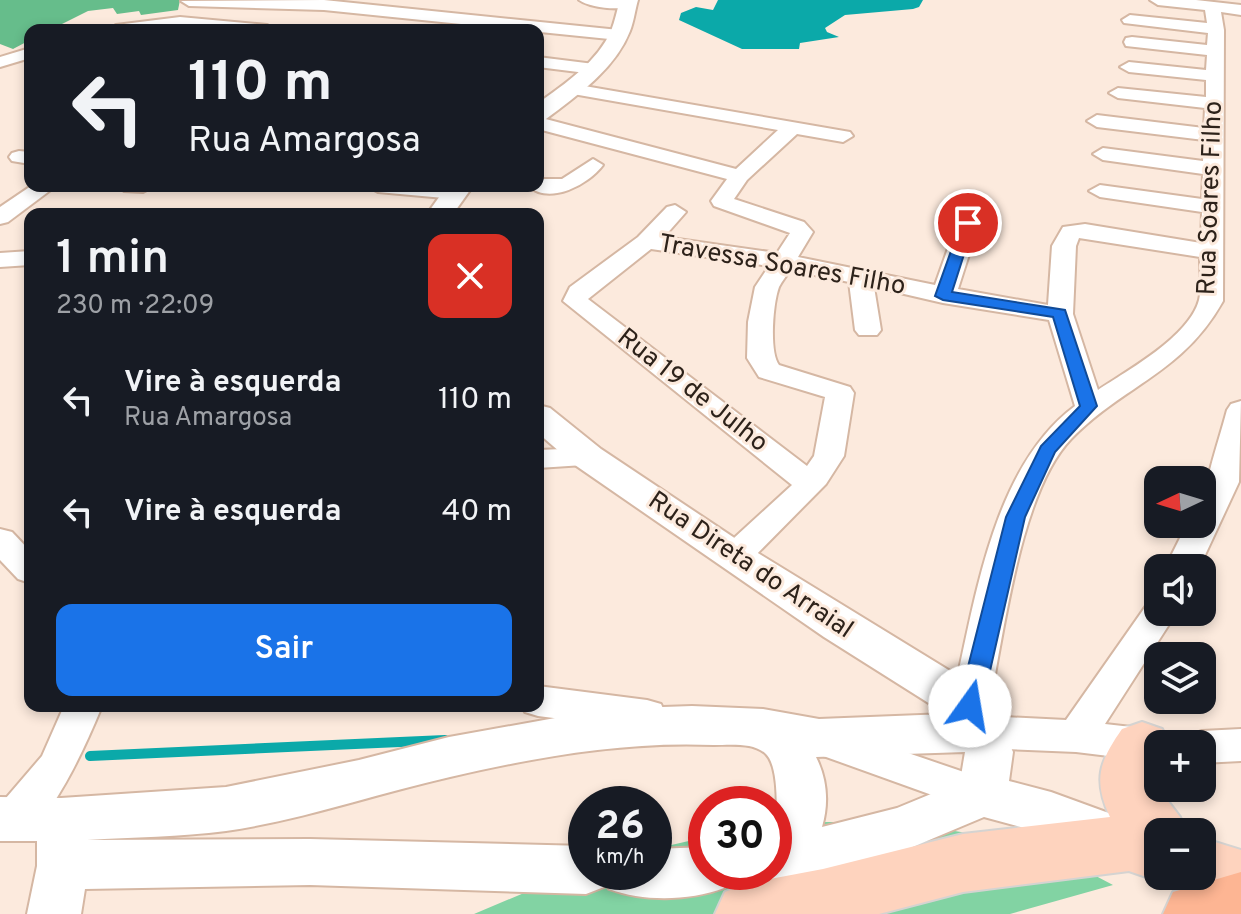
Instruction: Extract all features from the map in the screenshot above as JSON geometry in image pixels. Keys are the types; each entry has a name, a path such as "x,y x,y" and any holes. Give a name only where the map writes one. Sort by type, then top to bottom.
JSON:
{"main road":[{"path":"1144,751 1129,763 1126,786 1144,827"},
{"path":"748,914 823,899 963,863 1144,844"}],"street":[{"path":"544,110 594,69 619,35 628,2 587,0"},
{"path":"1158,0 1214,40"},
{"path":"189,1 326,3 475,24"},
{"path":"298,22 326,3"},
{"path":"1129,67 1214,40 1241,10"},
{"path":"1130,20 1214,40"},
{"path":"164,24 202,24"},
{"path":"544,30 619,35"},
{"path":"1132,42 1214,40"},
{"name":"Rua Soares Filho","path":"975,719 1015,517 1047,450 1089,406 1170,354 1201,323 1211,301 1214,40"},
{"path":"0,62 24,55"},
{"path":"544,63 594,69"},
{"path":"573,89 843,136"},
{"path":"1118,93 1213,103"},
{"path":"1097,121 1212,135"},
{"path":"544,125 740,176"},
{"path":"734,557 811,484 829,456 840,393 769,371 762,363 761,322 767,287 781,261 801,235 800,231 723,203 722,197 740,176 792,128"},
{"path":"1103,154 1213,169"},
{"path":"544,185 567,185 593,165"},
{"path":"1100,191 1213,207"},
{"path":"0,217 36,192"},
{"path":"415,192 452,198"},
{"path":"646,242 675,212"},
{"path":"943,296 968,223"},
{"path":"1089,406 1060,314 1064,246 1073,231 1213,252"},
{"name":"Travessa Soares Filho","path":"646,242 781,261 943,296 1060,314"},
{"name":"Rua 19 de Julho","path":"646,242 574,298 811,484"},
{"path":"0,260 24,258"},
{"path":"861,279 868,330"},
{"path":"1189,554 1224,482 1241,410"},
{"name":"Rua Direta do Arraial","path":"544,420 588,457 975,719"},
{"path":"544,459 588,457"},
{"path":"0,540 24,565"},
{"path":"1076,736 1151,626"},
{"path":"544,702 635,712 692,725"},
{"path":"38,848 57,766 80,712"},
{"path":"975,719 989,752 982,795"},
{"path":"819,738 975,719 1144,745"},
{"path":"38,848 359,781 449,757 605,728 692,725 763,728 819,738 982,795 1144,843"},
{"path":"763,728 784,741 799,771 803,808 792,834"},
{"path":"1216,746 1241,745"},
{"path":"792,860 903,829 982,795"},
{"path":"38,848 310,862 568,869"}],"green space":[{"path":"0,0 180,0 178,10 141,15 139,11 117,14 113,8 88,11 62,24 24,24 24,43 13,49 0,44"},
{"path":"792,822 899,822 1035,844 1113,885 1010,914 474,914 568,877 568,890 672,890 672,845 688,841 688,890 792,890"}],"water":[{"path":"718,0 923,0 919,7 913,9 845,15 825,28 839,37 800,43 799,49 742,49 679,20 681,13 696,7 713,10"}],"waterway":[{"path":"90,756 445,740"}],"route":[{"path":"968,223 943,296 1060,314 1067,345 1089,406 1047,450 1015,517 970,706"}]}
